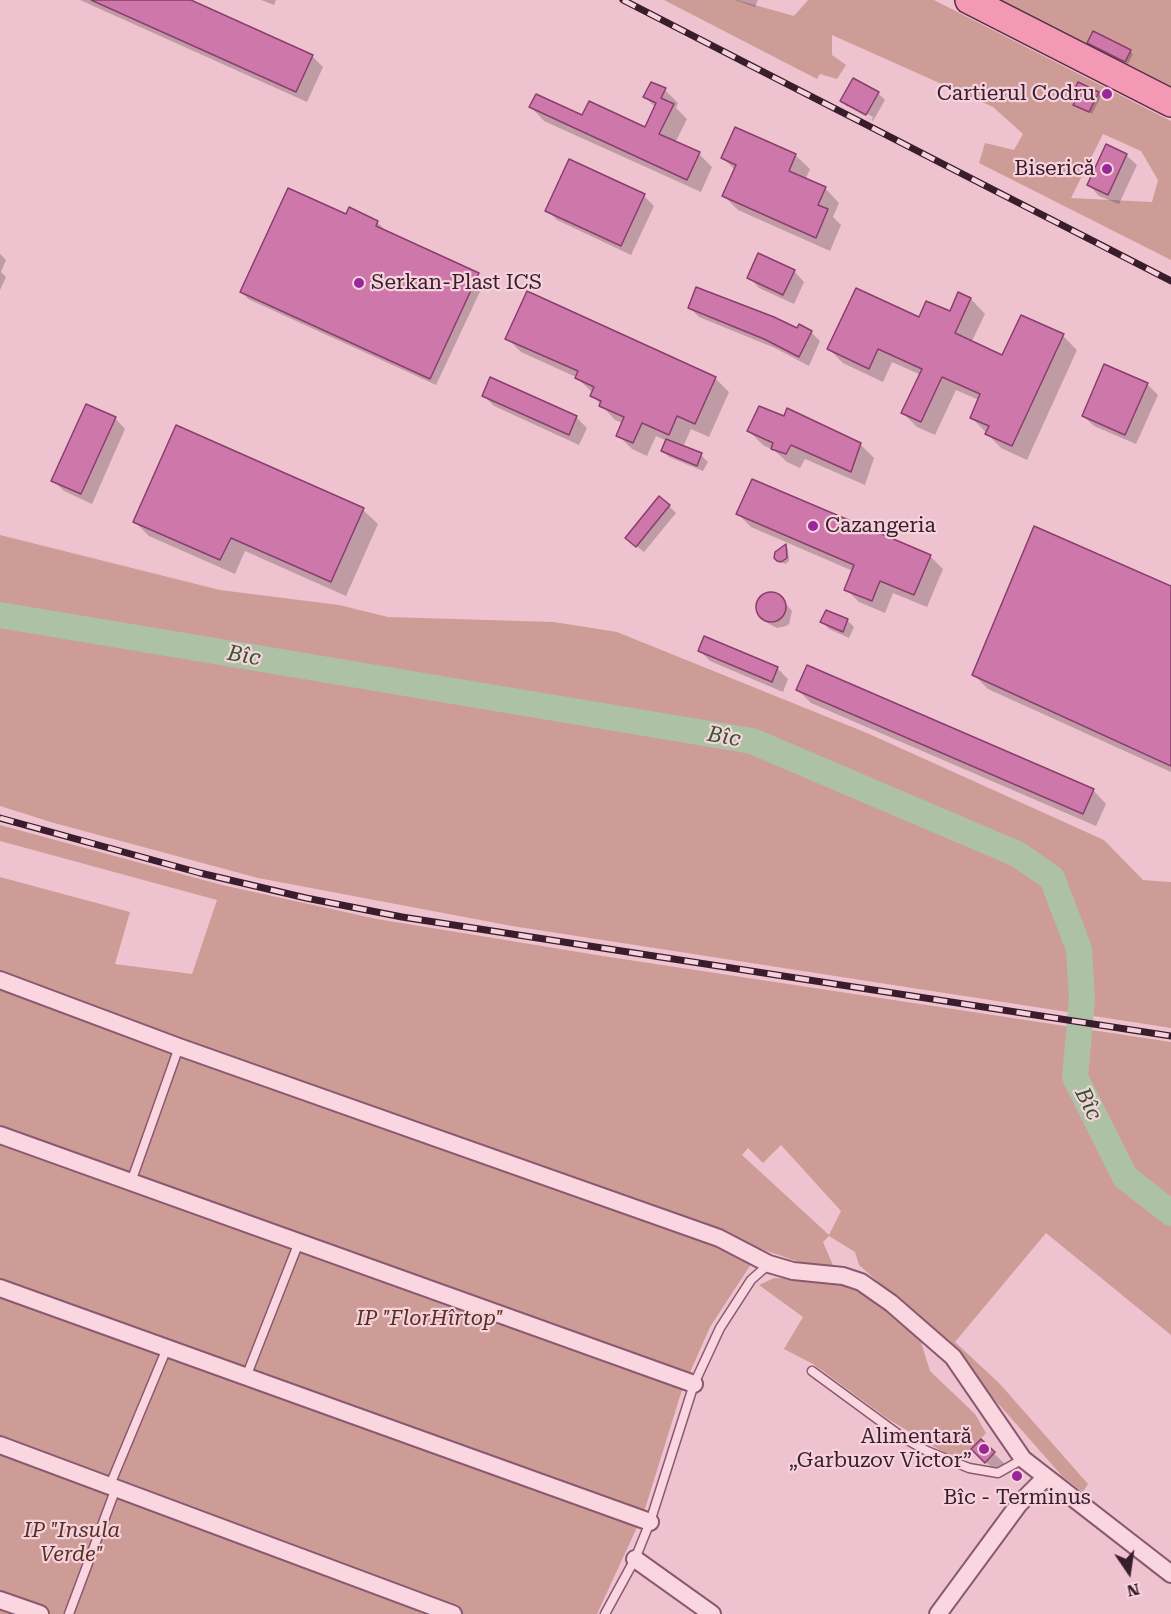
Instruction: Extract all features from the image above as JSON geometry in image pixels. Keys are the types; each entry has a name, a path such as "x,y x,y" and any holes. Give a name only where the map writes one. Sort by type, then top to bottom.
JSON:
{"main road":[{"path":"969,0 1171,103"}],"street":[{"path":"0,980 179,1047 719,1238 769,1264 793,1271 843,1276 861,1282 891,1302 953,1357 1023,1459 1171,1574"},
{"path":"0,1135 694,1384"},
{"path":"0,1288 650,1522"},
{"path":"0,1445 453,1614"},
{"path":"938,1614 1019,1504 1046,1477"},
{"path":"634,1559 712,1614"},
{"path":"0,1600 40,1614"}],"lane":[{"path":"131,1182 179,1047"},
{"path":"246,1377 299,1242"},
{"path":"605,1614 634,1559 650,1522 694,1384 720,1328 751,1280 769,1264"},
{"path":"69,1614 113,1486 167,1348"},
{"path":"812,1371 903,1437 927,1451 969,1468 998,1473 1023,1459"}],"green space":[{"path":"664,0 737,0 794,16 808,0 934,0 1171,121 1171,260 979,163 985,143 1014,150 1023,134 993,107 832,35 832,55 846,65 837,79 820,74 817,79","holes":["1103,134 1141,151 1158,180 1152,202 1071,198"]},
{"path":"989,0 1171,0 1171,92 1144,78 1124,63 1131,50 1093,32 1087,44 1076,45"},
{"path":"0,535 220,590 339,605 388,617 554,622 617,632 867,733 1104,840 1143,880 1171,882 1171,1028 512,926 258,878 54,823 0,806"},
{"name":"IP \"FlorHîrtop\"","path":"0,825 222,885 377,919 603,956 1171,1042 1171,1335 1046,1233 955,1342 1000,1384 1088,1484 1083,1492 1063,1477 949,1348 859,1265 855,1252 829,1236 823,1242 835,1270 805,1264 761,1249 710,1327 681,1393 644,1512 597,1614 0,1614 0,877 130,912 115,964 192,974 217,900 0,841","holes":["781,1145 841,1211 829,1235 742,1155 748,1148 763,1163"]},
{"path":"774,1278 804,1279 842,1285 868,1296 920,1339 930,1371 975,1414 986,1433 961,1460 888,1419 813,1364 784,1349 803,1317 759,1285"}],"building":[{"path":"91,0 191,0 313,55 296,92"},
{"path":"1093,31 1131,50 1125,62 1087,43"},
{"path":"853,78 879,92 866,115 840,101"},
{"path":"651,82 666,88 661,98 674,104 659,134 700,152 687,180 529,107 536,94 582,115 589,101 645,127 656,103 643,97"},
{"path":"1078,82 1099,92 1089,112 1073,105 1077,98 1072,95"},
{"path":"735,127 796,154 789,171 826,187 818,205 828,209 816,238 722,196 736,165 721,158"},
{"name":"Biserică","path":"1106,144 1127,154 1108,195 1087,185"},
{"path":"569,159 645,194 621,246 545,211"},
{"name":"Serkan-Plast ICS","path":"288,188 346,214 349,207 378,221 376,226 479,273 430,379 240,292"},
{"path":"758,253 795,270 783,295 747,278"},
{"path":"696,287 797,328 799,324 812,331 799,357 764,339 688,308"},
{"path":"856,288 919,317 926,301 950,311 958,292 971,298 955,333 1002,355 1021,315 1064,334 1012,446 985,434 989,426 970,418 980,394 942,377 921,422 901,413 922,369 878,349 869,369 827,349"},
{"path":"527,291 716,377 695,424 677,416 669,435 642,423 633,443 616,436 624,417 599,406 601,401 590,396 594,387 575,378 578,371 505,339"},
{"path":"1104,364 1148,383 1125,435 1082,416"},
{"path":"490,377 577,416 569,435 482,396"},
{"path":"86,404 116,417 81,494 51,481"},
{"path":"759,406 784,416 787,408 861,443 851,472 791,445 786,454 771,449 773,443 747,431"},
{"path":"176,425 364,508 331,582 231,538 220,560 133,522"},
{"path":"666,439 702,453 697,466 661,451"},
{"name":"Cazangeria","path":"752,479 931,555 914,595 880,581 872,601 844,590 854,565 736,514"},
{"path":"659,496 670,505 636,547 625,538"},
{"path":"1034,526 1171,586 1171,766 972,675"},
{"path":"786,544 787,558 781,562 777,561 774,558 775,552"},
{"path":"771,592 777,593 785,601 785,613 777,621 771,622 765,621 757,613 756,607 757,601 765,593"},
{"path":"826,610 848,619 843,632 820,622"},
{"path":"704,636 778,667 772,682 698,651"},
{"path":"807,665 1094,789 1083,814 796,690"},
{"path":"981,1439 995,1452 985,1463 971,1449"}],"waterway":[{"name":"Bîc","path":"0,615 752,741 1017,854 1052,878 1079,949 1082,999 1075,1077 1125,1177 1171,1213"}],"railway":[{"path":"623,0 1171,281"},
{"path":"0,818 200,873 306,898 402,917 1171,1036"}],"place":[{"name":"Cartierul Codru","path":"1107,94"},
{"name":"Biserică","path":"1107,169"},
{"name":"Serkan-Plast ICS","path":"359,283"},
{"name":"Cazangeria","path":"813,526"},
{"name":"Alimentară „Garbuzov Victor”","path":"984,1449"},
{"name":"Bîc - Terminus","path":"1017,1476"}],"park label":[{"name":"IP \"Insula Verde\"","path":"72,1543"}]}
